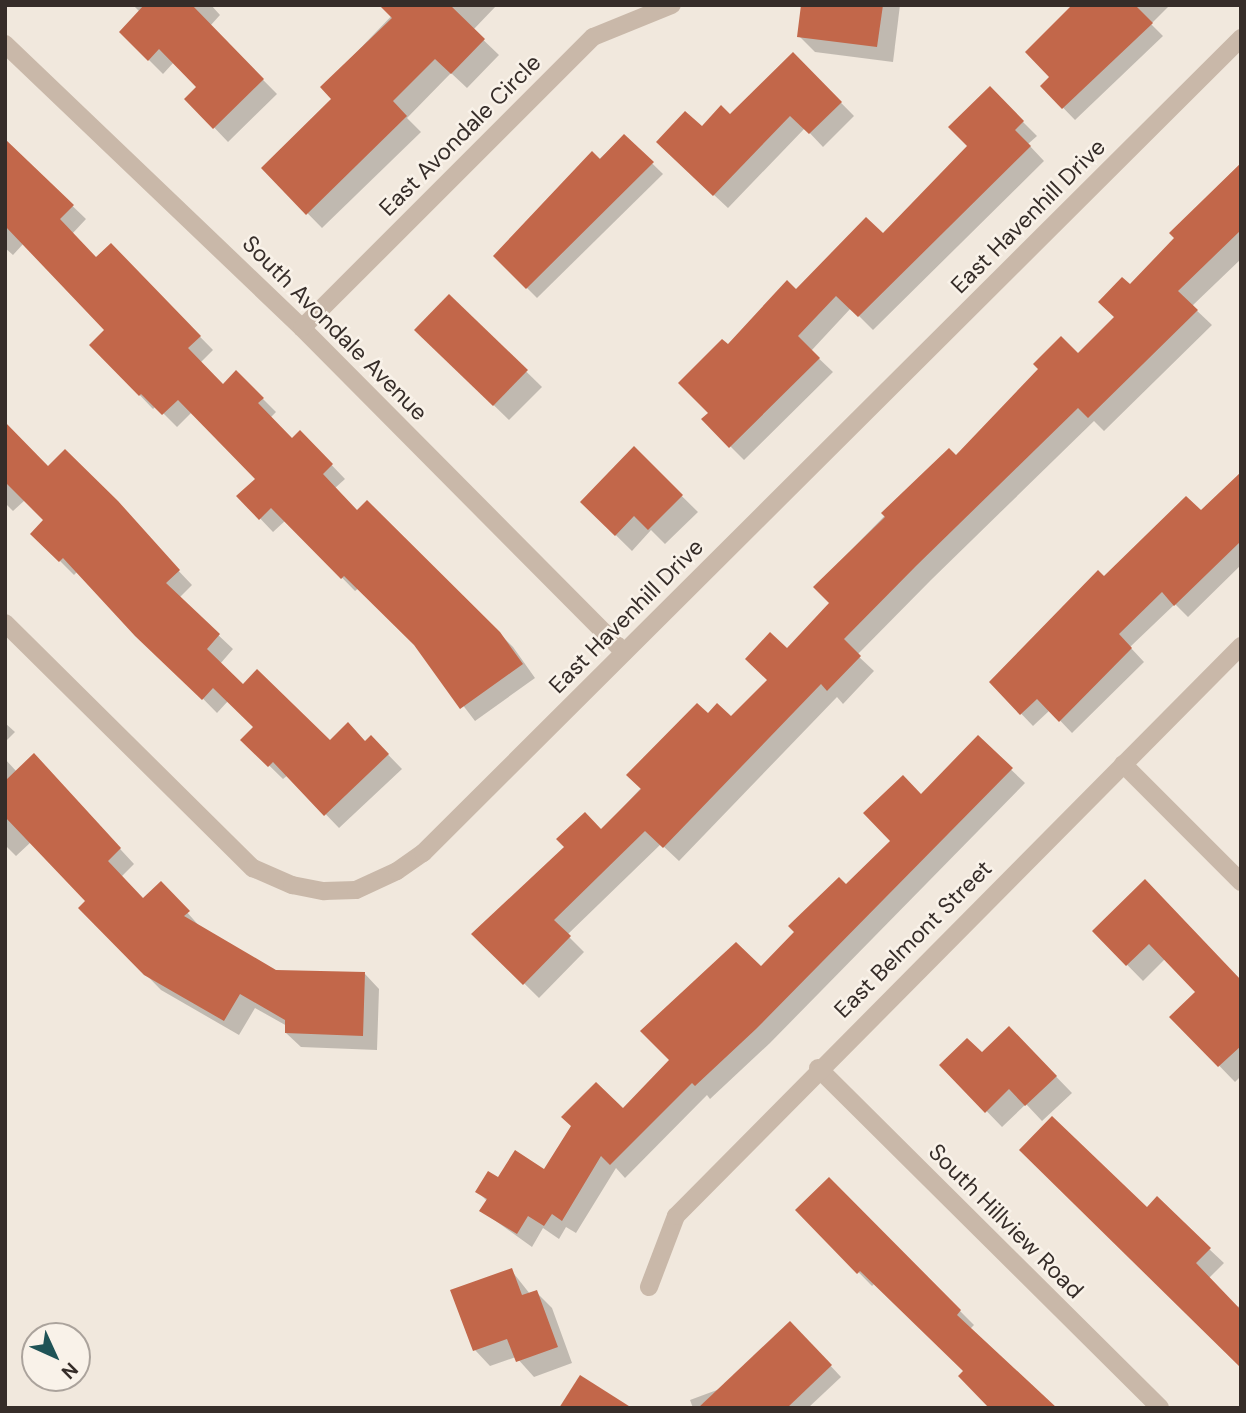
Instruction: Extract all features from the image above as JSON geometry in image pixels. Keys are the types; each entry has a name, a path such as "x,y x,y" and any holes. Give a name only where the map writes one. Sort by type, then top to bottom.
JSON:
{"street":[{"name":"East Avondale Circle","path":"302,328 593,37 672,5"},
{"name":"East Havenhill Drive","path":"5,623 253,868 292,885 324,891 356,890 423,853 1241,38"},
{"name":"South Avondale Avenue","path":"5,44 302,328 624,652"},
{"name":"East Belmont Street","path":"649,1287 676,1216 818,1068 1241,646"},
{"path":"1123,764 1241,881"},
{"name":"South Hillview Road","path":"818,1068 1160,1408"}],"building":[{"path":"144,5 192,5 264,79 213,129 184,99 196,87 159,49 148,61 119,32"},
{"path":"379,5 450,5 485,39 451,74 435,59 393,101 407,116 306,215 261,168 331,99 320,87 392,18"},
{"path":"801,5 883,5 877,47 797,37"},
{"path":"1072,5 1135,5 1153,23 1062,109 1040,86 1049,77 1025,52"},
{"path":"793,52 842,102 809,134 790,116 713,196 656,142 685,111 702,126 721,105 730,114"},
{"path":"990,86 1024,121 1015,130 1031,146 858,317 836,296 798,336 820,358 729,448 701,419 708,413 678,383 722,339 728,344 787,280 796,289 866,217 883,233 967,146 948,127"},
{"path":"624,134 654,162 526,289 493,256 592,151 600,159"},
{"path":"5,139 74,205 60,219 96,257 111,243 201,336 188,348 223,384 236,370 264,398 258,403 292,438 300,430 333,464 323,474 357,510 367,500 500,632 523,664 460,709 414,645 344,576 341,579 271,508 259,520 236,496 255,479 178,400 162,415 141,394 139,396 89,345 104,330 5,226"},
{"path":"1241,163 1241,230 1178,291 1198,310 1088,418 1078,408 916,566 844,639 861,656 827,691 821,684 663,848 645,831 554,920 571,936 523,985 471,934 564,847 556,839 585,812 601,829 641,789 626,775 697,703 708,713 717,703 731,716 767,680 745,659 770,632 787,648 829,603 813,587 885,517 881,513 949,448 956,455 1038,369 1033,364 1061,336 1078,353 1114,317 1098,302 1122,277 1130,284 1174,238 1169,233"},
{"path":"449,294 528,370 493,406 414,330"},
{"path":"5,422 48,466 65,449 118,501 180,570 166,583 220,634 207,649 243,684 257,669 330,740 348,722 365,741 371,735 389,754 324,816 273,762 268,767 240,740 253,727 213,688 202,700 135,636 63,558 59,562 30,534 43,520 5,482"},
{"path":"634,446 683,495 648,530 634,516 615,536 580,502"},
{"path":"1241,472 1241,541 1174,606 1162,592 1119,634 1132,648 1059,722 1037,699 1020,715 989,682 1098,570 1104,576 1186,496 1201,510"},
{"path":"978,735 1013,768 756,1029 695,1086 692,1083 610,1165 601,1156 562,1221 552,1214 544,1226 528,1216 517,1234 479,1211 487,1199 475,1192 488,1171 498,1177 515,1150 544,1169 571,1126 561,1117 596,1082 623,1108 669,1060 640,1031 736,942 761,966 794,932 788,926 839,877 846,884 890,841 863,813 903,775 921,794"},
{"path":"34,753 121,848 108,861 143,898 161,881 190,911 184,916 276,970 365,972 363,1036 285,1033 285,1020 240,994 224,1021 144,975 78,908 85,901 5,817 5,781"},
{"path":"1145,879 1241,980 1241,1046 1218,1067 1169,1017 1195,992 1149,944 1126,966 1092,931"},
{"path":"1009,1026 1057,1076 1025,1106 1009,1089 985,1113 939,1065 967,1038 982,1052"},
{"path":"1052,1116 1147,1207 1157,1196 1211,1248 1196,1263 1241,1310 1241,1368 1019,1150"},
{"path":"829,1177 961,1310 957,1315 1057,1408 989,1408 958,1376 963,1371 860,1271 857,1274 795,1210"},
{"path":"512,1268 522,1295 537,1290 558,1347 516,1362 507,1339 473,1351 450,1290"},
{"path":"790,1321 832,1365 787,1408 698,1408"},
{"path":"580,1375 632,1408 559,1408"}]}
